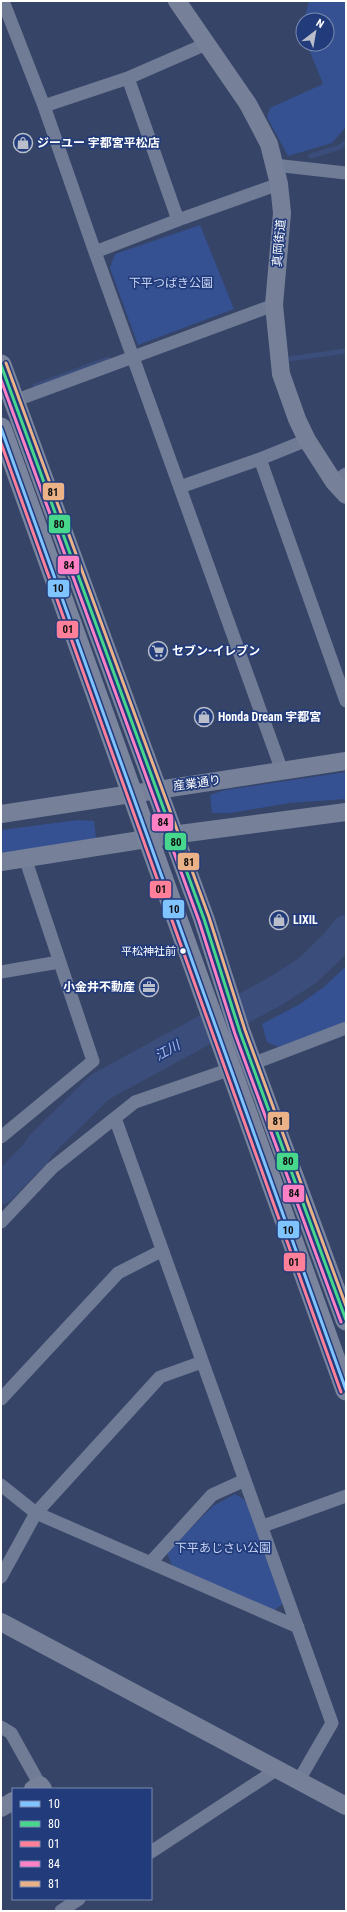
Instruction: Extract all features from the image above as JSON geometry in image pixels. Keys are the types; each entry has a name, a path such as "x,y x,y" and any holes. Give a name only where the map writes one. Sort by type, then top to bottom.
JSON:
{"main road":[{"path":"1,364 204,919 240,1032 316,1243 346,1320"},
{"path":"1,428 346,1390"}],"street":[{"path":"3,1 44,106 282,771"},
{"name":"真岡街道","path":"177,1 248,104 269,144 279,184 282,213 274,305 281,374 297,419 307,440 342,484"},
{"path":"44,106 128,78 206,44"},
{"path":"128,78 178,220"},
{"path":"274,165 346,173"},
{"path":"95,252 178,220 279,184"},
{"path":"14,401 274,305"},
{"path":"180,487 260,459 307,440"},
{"path":"260,459 342,676 346,701"},
{"name":"産業通り","path":"2,813 346,761"},
{"path":"1,862 172,834 346,812"},
{"path":"1,1137 93,1061 25,858"},
{"path":"1,972 59,962"},
{"path":"252,1064 346,1028"},
{"path":"1,1222 52,1168 135,1102 232,1069"},
{"path":"115,1118 161,1251 263,1526 332,1722 299,1780"},
{"path":"1,1398 118,1273 161,1251"},
{"path":"1,1577 36,1513 160,1377 202,1362"},
{"path":"151,1562 212,1495 245,1480"},
{"path":"1,1485 36,1513 298,1627"},
{"path":"263,1526 346,1496"},
{"path":"1,1622 278,1768 346,1806"},
{"path":"1,1727 11,1733 38,1788"},
{"path":"152,1851 278,1768"},
{"path":"1,1808 12,1802"},
{"path":"61,1911 78,1900"}],"green space":[{"path":"309,1 346,1 346,127 332,143 288,156 267,117 270,108 323,84 310,52 335,52 335,12 306,12"},
{"name":"下平つばき公園","path":"200,225 234,309 138,345 110,268 115,254"},
{"path":"346,772 346,799 290,803 231,813 212,813 210,795 225,790"},
{"path":"78,820 94,821 96,838 1,857 1,830"},
{"path":"346,966 346,1023 278,1047 267,1042 262,1024 300,1004 324,987"},
{"name":"下平あじさい公園","path":"235,1494 245,1500 284,1603 273,1611 172,1566 167,1552 213,1506"}],"waterway":[{"path":"311,156 340,147 346,142"},
{"path":"289,359 346,351"},
{"path":"35,386 108,359"},
{"name":"江川","path":"1,1189 36,1153 41,1145 100,1087 274,992 307,971 333,946 346,930"}],"transit line":[{"name":"81","path":"6,363 209,917 245,1030 346,1306"},
{"name":"80","path":"1,365 204,919 240,1032 346,1320"},
{"name":"84","path":"1,380 199,921 235,1034 341,1322"},
{"name":"10","path":"1,428 346,1390"},
{"name":"01","path":"1,443 341,1392"}],"place":[{"name":"ジーユー 宇都宮平松店","path":"23,143"},
{"name":"セブン-イレブン","path":"158,651"},
{"name":"Honda Dream 宇都宮","path":"204,717"},
{"name":"LIXIL","path":"279,920"},
{"name":"平松神社前","path":"183,951"},
{"name":"小金井不動産","path":"149,987"}]}
